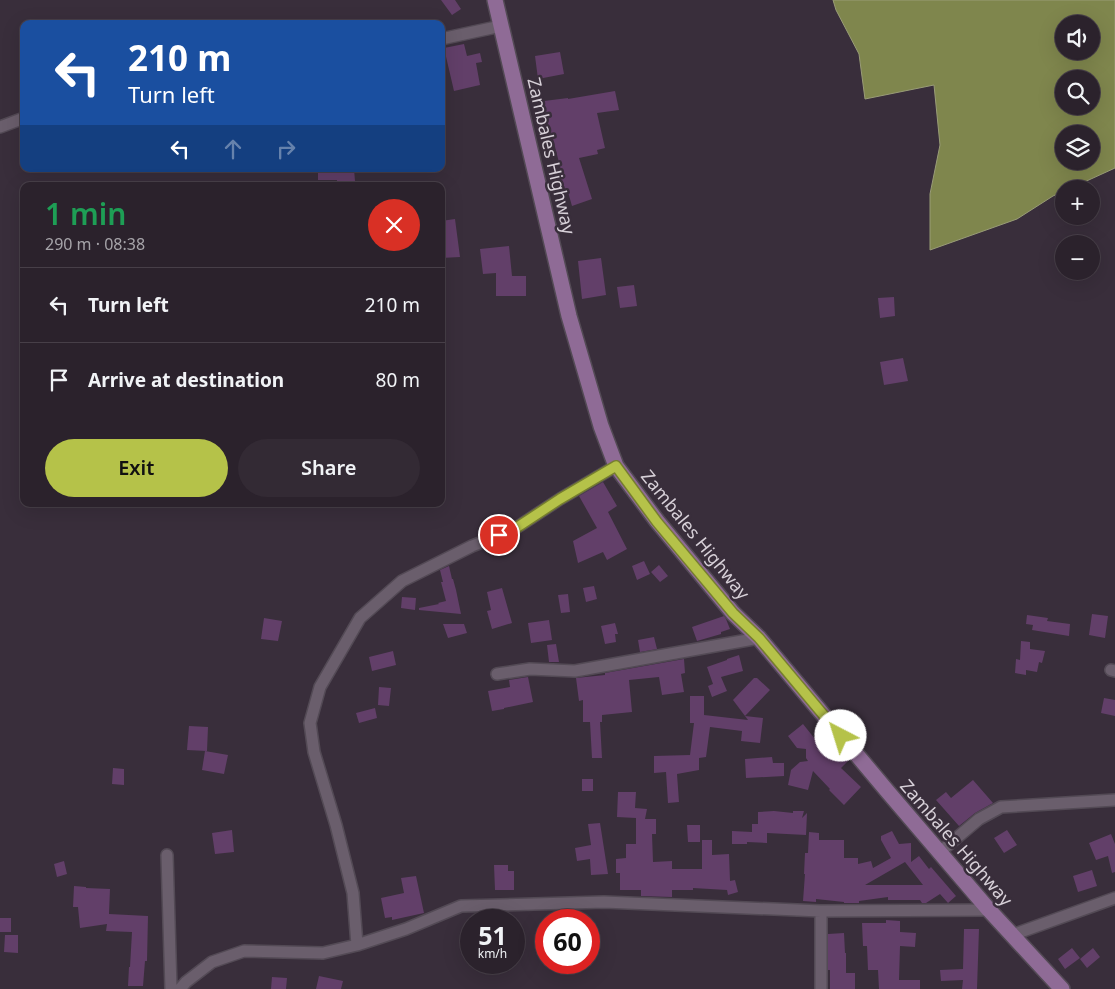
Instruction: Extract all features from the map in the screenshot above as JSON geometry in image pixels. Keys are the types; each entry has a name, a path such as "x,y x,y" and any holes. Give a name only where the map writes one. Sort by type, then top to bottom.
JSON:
{"main road":[{"name":"Zambales Highway","path":"495,0 569,316 601,426 616,466 657,522 726,605 759,638 989,910 1062,989"}],"street":[{"path":"445,38 502,26"},
{"path":"0,127 20,120"},
{"path":"357,945 353,893 314,752 310,723 320,687 360,618 402,581 472,546 513,530 560,499 616,466"},
{"path":"497,674 530,669 575,671 759,638"},
{"path":"940,852 979,819 1001,807 1115,800"},
{"path":"167,855 171,989"},
{"path":"1012,935 1115,898"},
{"path":"180,989 212,962 244,951 323,953 357,945 406,929 461,906 604,902 821,912 989,910"},
{"path":"821,912 821,989"}],"shaded area":[{"path":"833,0 1115,0 1115,168 1089,180 1055,180 1055,195 1017,219 930,250 930,194 940,145 934,85 865,99 859,54 836,10"}],"building":[{"path":"441,0 455,0 461,9 452,15"},
{"path":"464,44 467,56 480,53 482,62 476,63 480,85 454,91 445,48"},
{"path":"560,52 564,74 538,79 535,56"},
{"path":"615,91 619,110 597,113 605,148 597,150 598,154 579,158 592,199 572,206 568,192 559,194 555,181 563,178 553,139 548,140 543,119 539,119 536,102"},
{"path":"318,172 354,172 355,181 318,180"},
{"path":"455,219 460,257 445,258 445,220"},
{"path":"509,246 512,276 526,276 526,296 496,296 496,273 483,274 480,249"},
{"path":"601,258 606,295 582,299 578,261"},
{"path":"634,285 637,306 620,308 617,287"},
{"path":"894,297 895,316 880,318 878,298"},
{"path":"903,358 908,381 884,385 880,362"},
{"path":"603,482 617,506 608,512 627,549 607,560 603,552 578,563 573,541 597,528 579,496"},
{"path":"644,561 650,574 637,580 632,566"},
{"path":"659,565 668,576 660,582 651,572"},
{"path":"449,566 461,614 419,610 419,608 446,601 440,570"},
{"path":"594,586 597,599 586,602 583,588"},
{"path":"502,588 512,623 492,629 487,611 491,610 487,592"},
{"path":"568,594 570,612 561,613 558,595"},
{"path":"402,597 416,598 415,610 401,608"},
{"path":"1092,614 1108,616 1105,638 1089,635"},
{"path":"1027,615 1048,618 1047,621 1070,624 1069,636 1032,630 1033,625 1026,624"},
{"path":"724,616 730,629 721,632 721,634 697,641 692,627"},
{"path":"264,618 282,621 278,641 261,639"},
{"path":"549,620 552,640 531,643 528,623"},
{"path":"615,623 618,634 615,634 616,642 605,644 601,626"},
{"path":"443,624 464,624 467,633 448,638"},
{"path":"654,637 657,649 640,652 638,640"},
{"path":"1021,641 1030,642 1030,649 1045,651 1042,663 1039,662 1037,672 1026,670 1026,675 1015,673 1016,659 1020,660"},
{"path":"556,644 559,662 549,662 547,645"},
{"path":"393,651 396,665 372,671 369,657"},
{"path":"739,655 743,671 721,677 727,691 712,697 708,686 713,684 707,667"},
{"path":"684,659 685,673 681,674 684,692 662,695 659,677 629,680 632,712 602,715 602,722 600,722 602,758 592,758 590,722 583,722 583,700 579,701 576,678 605,675 605,673"},
{"path":"528,677 533,702 492,711 488,691 510,687 509,680"},
{"path":"754,678 757,678 770,690 745,716 733,700"},
{"path":"379,687 391,688 389,706 378,705"},
{"path":"690,696 704,696 704,715 748,720 745,716 763,718 760,743 741,741 742,731 710,727 706,757 699,758 699,770 677,774 679,802 668,803 666,772 654,773 654,756 690,755 694,723 690,723"},
{"path":"1104,698 1115,700 1115,716 1101,713"},
{"path":"375,708 377,718 359,723 356,713"},
{"path":"803,724 819,744 826,748 834,742 849,760 841,768 861,787 844,805 813,771 808,790 788,785 791,770 800,762 808,761 806,749 797,748 788,736"},
{"path":"189,726 208,727 207,751 187,750"},
{"path":"205,751 228,755 224,774 202,770"},
{"path":"772,757 773,763 784,763 784,776 746,778 745,759"},
{"path":"113,768 124,769 124,785 112,784"},
{"path":"582,779 593,779 593,791 582,791"},
{"path":"973,780 993,803 975,813 959,826 936,800 946,792 951,798"},
{"path":"618,792 636,792 635,808 647,809 645,819 656,819 656,834 652,834 653,862 672,861 672,869 702,869 702,840 712,840 712,855 729,854 730,881 735,880 738,892 728,895 727,890 693,888 693,890 672,890 672,897 641,896 641,890 620,890 620,873 616,873 616,859 626,858 626,844 636,844 636,818 617,817"},
{"path":"793,811 804,811 802,818 807,813 806,835 767,833 767,843 747,842 747,844 732,844 732,831 752,832 752,824 758,824 758,812 793,813"},
{"path":"600,823 608,874 591,875 590,859 577,861 575,848 591,845 588,824"},
{"path":"687,825 700,825 700,842 688,842"},
{"path":"232,830 234,852 215,854 212,833"},
{"path":"1007,830 1017,845 1004,853 994,838"},
{"path":"892,831 899,844 911,843 911,862 919,856 956,896 948,903 940,894 926,903 922,903 920,900 888,900 888,897 859,901 859,903 816,899 816,902 803,901 805,853 808,853 809,832 819,833 819,840 844,840 844,858 858,858 858,864 871,861 873,868 891,858 881,840 881,836","holes":["905,862 923,885 865,885"]},
{"path":"1111,834 1115,844 1115,872 1112,873 1108,856 1096,860 1089,843"},
{"path":"64,861 67,874 57,877 54,864"},
{"path":"494,865 508,865 508,871 514,871 514,890 495,890"},
{"path":"1092,870 1097,886 1078,892 1073,876"},
{"path":"416,876 424,913 392,920 392,917 385,918 381,898 404,893 401,878"},
{"path":"74,886 110,889 109,914 148,916 147,961 145,961 143,986 128,986 132,932 106,931 107,924 80,928 78,907 73,907"},
{"path":"0,918 11,918 11,932 0,932"},
{"path":"886,920 900,921 900,932 916,933 915,947 900,946 899,980 920,980 920,989 879,989 878,970 868,970 867,946 863,946 862,923 886,923"},
{"path":"964,929 979,929 977,989 962,989 963,980 941,981 940,970 963,969"},
{"path":"844,933 846,973 855,973 855,989 830,989 828,934"},
{"path":"5,935 18,935 18,953 4,952"},
{"path":"1072,948 1080,958 1065,969 1058,959"},
{"path":"1093,948 1100,957 1087,968 1080,959"},
{"path":"319,976 343,981 341,989 316,989"},
{"path":"272,977 287,978 286,989 271,989"}],"route":[{"path":"499,535 513,530 560,499 616,466 657,522 733,613 759,638 841,736"}]}
